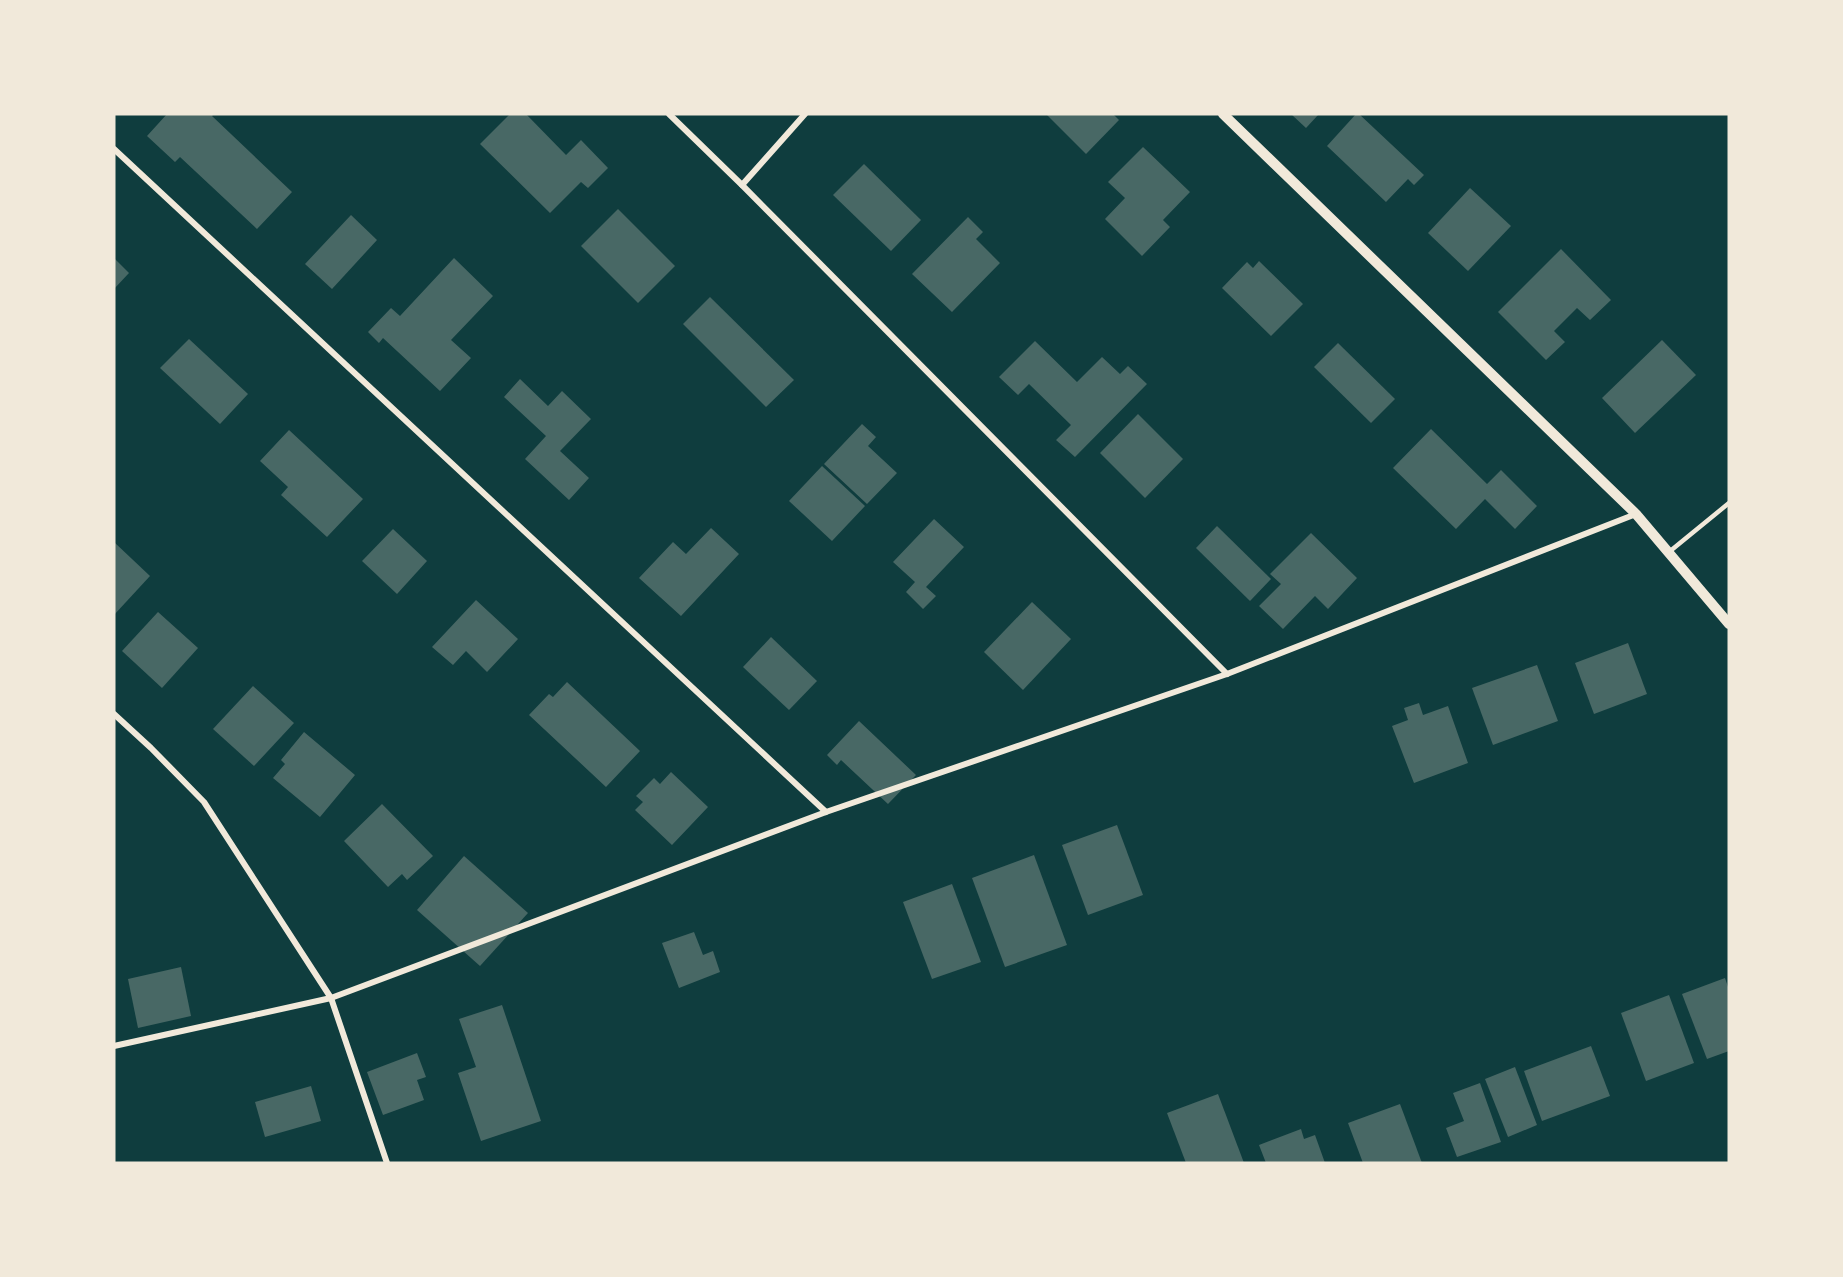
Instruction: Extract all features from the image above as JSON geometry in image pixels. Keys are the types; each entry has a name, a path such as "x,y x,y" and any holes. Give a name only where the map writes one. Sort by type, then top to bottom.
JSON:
{"street":[{"path":"669,114 742,184 1227,674"},
{"path":"742,184 805,114"},
{"path":"1223,114 1636,514 1729,624"},
{"path":"114,149 825,812"},
{"path":"114,1046 331,998 825,812 1227,674 1636,514"},
{"path":"114,714 204,802 331,998 387,1163"}],"lane":[{"path":"1669,552 1729,502"}],"building":[{"path":"167,114 214,114 212,116 292,192 257,229 180,157 175,162 147,136"},
{"path":"510,114 526,114 566,155 581,140 608,168 588,188 581,182 550,213 480,144"},
{"path":"1046,114 1113,114 1119,120 1086,154"},
{"path":"1291,114 1319,114 1306,128"},
{"path":"1356,114 1359,114 1424,175 1414,185 1408,179 1386,202 1327,146"},
{"path":"1143,147 1190,192 1163,220 1170,227 1142,256 1105,219 1125,198 1108,182"},
{"path":"864,164 921,220 891,251 833,195"},
{"path":"1470,188 1511,226 1468,271 1428,233"},
{"path":"618,209 675,266 638,303 581,246"},
{"path":"351,215 377,240 332,289 305,264"},
{"path":"968,217 983,232 976,239 1000,263 952,312 912,274"},
{"path":"1561,249 1611,300 1590,320 1577,308 1554,331 1565,342 1546,360 1498,312"},
{"path":"114,258 129,273 114,289"},
{"path":"454,258 493,296 451,340 471,358 440,391 383,338 379,343 368,332 391,308 400,316"},
{"path":"1259,261 1303,304 1271,336 1222,288 1247,262 1253,268"},
{"path":"710,297 794,380 766,407 683,324"},
{"path":"189,339 248,394 220,424 160,368"},
{"path":"1662,340 1696,375 1635,433 1602,398"},
{"path":"1035,341 1077,382 1102,357 1120,374 1128,366 1147,384 1075,457 1056,440 1071,425 1029,384 1018,395 999,377"},
{"path":"1338,343 1395,399 1371,423 1314,367"},
{"path":"520,379 548,406 562,391 591,419 560,451 589,478 569,500 525,459 546,436 504,397"},
{"path":"1138,414 1183,459 1145,498 1100,453"},
{"path":"862,424 876,437 868,446 897,473 867,504 824,464"},
{"path":"1431,429 1487,484 1501,470 1537,506 1515,529 1485,499 1456,529 1393,468"},
{"path":"289,430 363,499 327,537 281,495 288,487 260,461"},
{"path":"822,466 865,506 832,541 789,501"},
{"path":"934,519 964,547 926,587 936,596 923,609 906,592 915,582 893,562"},
{"path":"1217,526 1271,579 1250,601 1196,548"},
{"path":"711,528 739,554 681,616 639,578 673,542 686,554"},
{"path":"393,529 427,561 397,594 362,561"},
{"path":"1311,533 1357,578 1328,609 1315,596 1283,629 1259,606 1281,584 1270,574"},
{"path":"114,542 150,576 114,615"},
{"path":"476,600 518,639 487,672 466,651 453,665 432,647"},
{"path":"1032,602 1071,639 1023,690 984,652"},
{"path":"158,612 198,648 162,688 122,651"},
{"path":"771,637 817,681 789,710 743,667"},
{"path":"1628,643 1647,694 1594,714 1575,663"},
{"path":"1537,665 1558,721 1493,745 1472,688"},
{"path":"567,682 640,751 606,787 529,715 549,694 553,697"},
{"path":"253,686 294,723 254,766 213,729"},
{"path":"1419,703 1423,715 1448,706 1468,763 1414,783 1392,726 1408,720 1404,708"},
{"path":"859,721 916,775 888,804 841,760 837,765 827,755"},
{"path":"304,732 355,775 320,817 273,778 285,764 281,760"},
{"path":"671,772 708,807 672,845 635,810 643,802 636,796 654,778 660,784"},
{"path":"382,804 433,856 407,880 402,874 388,887 344,841"},
{"path":"1117,825 1143,895 1088,915 1062,845"},
{"path":"1034,855 1067,945 1005,967 972,878"},
{"path":"464,856 528,913 480,966 417,910"},
{"path":"952,884 981,962 932,979 903,902"},
{"path":"694,932 703,955 713,951 720,972 679,988 662,943"},
{"path":"181,967 191,1016 138,1028 128,979"},
{"path":"1725,978 1729,990 1729,1051 1707,1059 1682,994"},
{"path":"1669,995 1694,1063 1646,1081 1621,1013"},
{"path":"502,1005 541,1121 481,1141 458,1073 476,1067 459,1019"},
{"path":"1591,1046 1610,1096 1542,1121 1524,1071"},
{"path":"417,1053 426,1077 417,1080 424,1100 383,1115 367,1072"},
{"path":"1515,1067 1537,1125 1508,1137 1485,1079"},
{"path":"1480,1083 1501,1142 1457,1157 1446,1128 1464,1121 1453,1093"},
{"path":"311,1086 321,1121 265,1137 255,1102"},
{"path":"1218,1094 1244,1163 1186,1163 1167,1113"},
{"path":"1400,1104 1422,1163 1363,1163 1348,1123"},
{"path":"1301,1129 1304,1139 1315,1135 1325,1163 1266,1163 1259,1145"}]}
